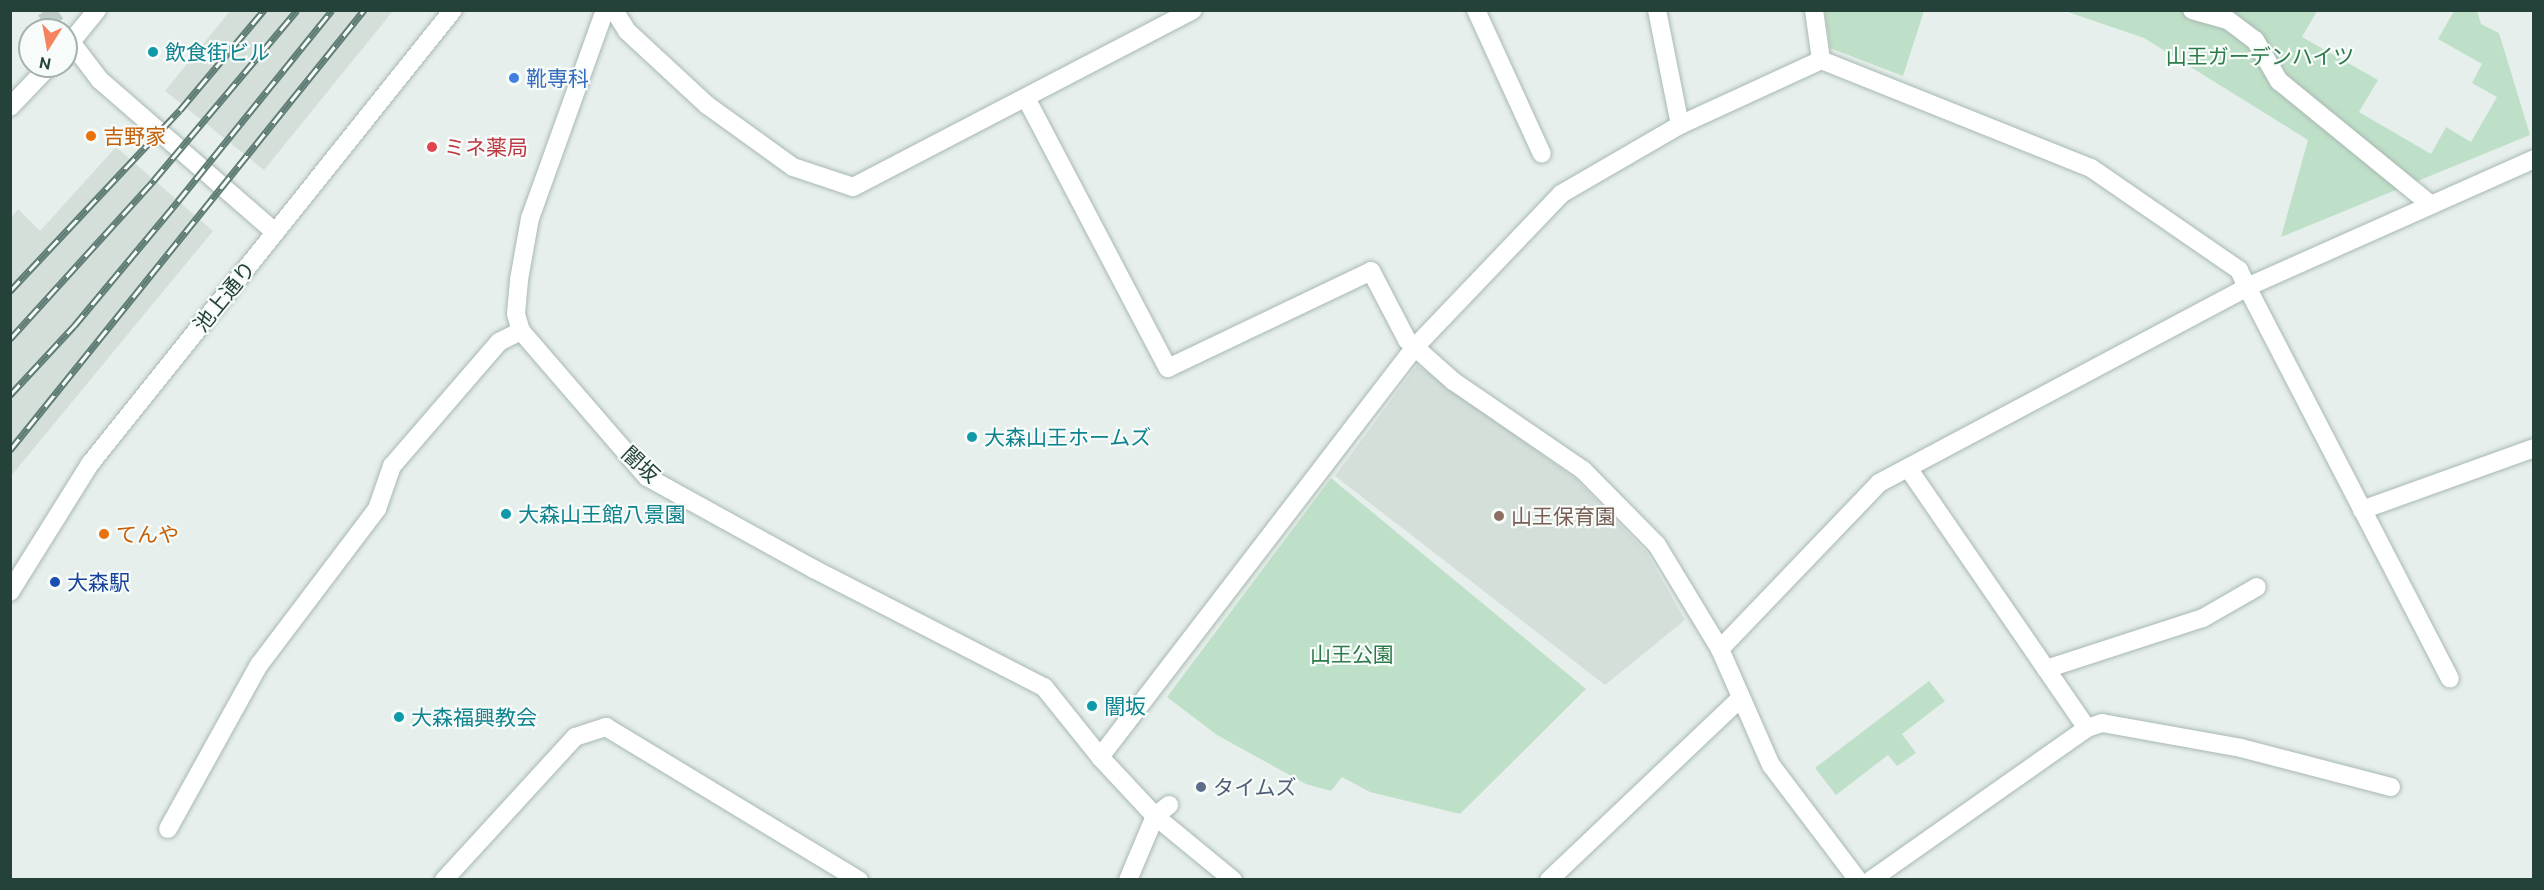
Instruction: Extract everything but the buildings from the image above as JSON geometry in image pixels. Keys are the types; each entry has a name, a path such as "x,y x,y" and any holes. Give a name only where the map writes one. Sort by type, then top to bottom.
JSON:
{"street":[{"path":"78,33 97,10"},
{"name":"池上通り","path":"10,592 82,474 453,10"},
{"path":"168,829 259,664 377,509 392,466 499,342 521,331 516,314 519,280 530,218 604,10"},
{"path":"614,10 627,31 707,105 793,166 853,187 1193,10"},
{"path":"1476,10 1542,154"},
{"path":"1657,10 1680,125"},
{"path":"1814,10 1821,60"},
{"path":"2192,10 2228,20 2255,40 2279,81 2431,205"},
{"path":"78,56 100,80 275,232"},
{"path":"1100,757 1415,347 1561,194 1680,125 1821,60 2091,168 2239,270 2450,679"},
{"path":"10,107 38,78"},
{"path":"1026,98 1168,368 1371,271 1407,340 1453,381 1583,470 1657,545 1720,649 1771,765 1858,879"},
{"path":"1720,649 1879,483 2247,286 2534,159"},
{"name":"闇坂","path":"521,331 647,477 814,570 1044,687 1100,757 1162,811 1233,879"},
{"path":"2362,510 2534,448"},
{"path":"1908,468 2087,728"},
{"path":"2046,669 2203,618 2257,587"},
{"path":"1549,879 1741,698"},
{"path":"1871,879 2087,728 2102,723 2241,748 2391,787"},
{"path":"444,879 575,737 606,727 859,879"},
{"path":"1128,879 1162,811"}],"shaded area":[{"path":"230,11 393,11 264,170 165,91"},
{"path":"116,147 213,231 11,476 11,218 18,209 40,231"},
{"name":"山王保育園","path":"1417,365 1576,479 1647,553 1685,620 1605,685 1335,476"}],"green space":[{"path":"1825,11 1924,11 1903,76 1830,48"},
{"name":"山王ガーデンハイツ","path":"2065,11 2317,11 2302,37 2378,80 2359,112 2431,154 2446,127 2471,142 2497,97 2472,83 2482,64 2438,39 2454,11 2477,11 2481,24 2499,33 2530,135 2281,237 2308,140 2144,38"},
{"name":"山王公園","path":"1331,478 1586,689 1460,814 1370,792 1342,777 1331,791 1306,784 1217,735 1167,697"},
{"path":"1929,681 1945,701 1902,734 1916,753 1897,766 1888,755 1836,795 1815,768"}],"tunnel":[{"path":"45,10 51,18"}],"railway":[{"path":"10,291 180,110 264,10"},
{"path":"10,339 154,180 297,10"},
{"path":"10,395 74,326 332,10"},
{"path":"10,450 364,10"}],"place":[{"name":"飲食街ビル","path":"153,52"},
{"name":"靴専科","path":"514,78"},
{"name":"吉野家","path":"91,136"},
{"name":"ミネ薬局","path":"432,147"},
{"name":"大森山王ホームズ","path":"972,437"},
{"name":"大森山王館八景園","path":"506,514"},
{"name":"山王保育園","path":"1499,516"},
{"name":"てんや","path":"104,534"},
{"name":"大森駅","path":"55,582"},
{"name":"闇坂","path":"1092,706"},
{"name":"大森福興教会","path":"399,717"},
{"name":"タイムズ","path":"1201,787"}]}
